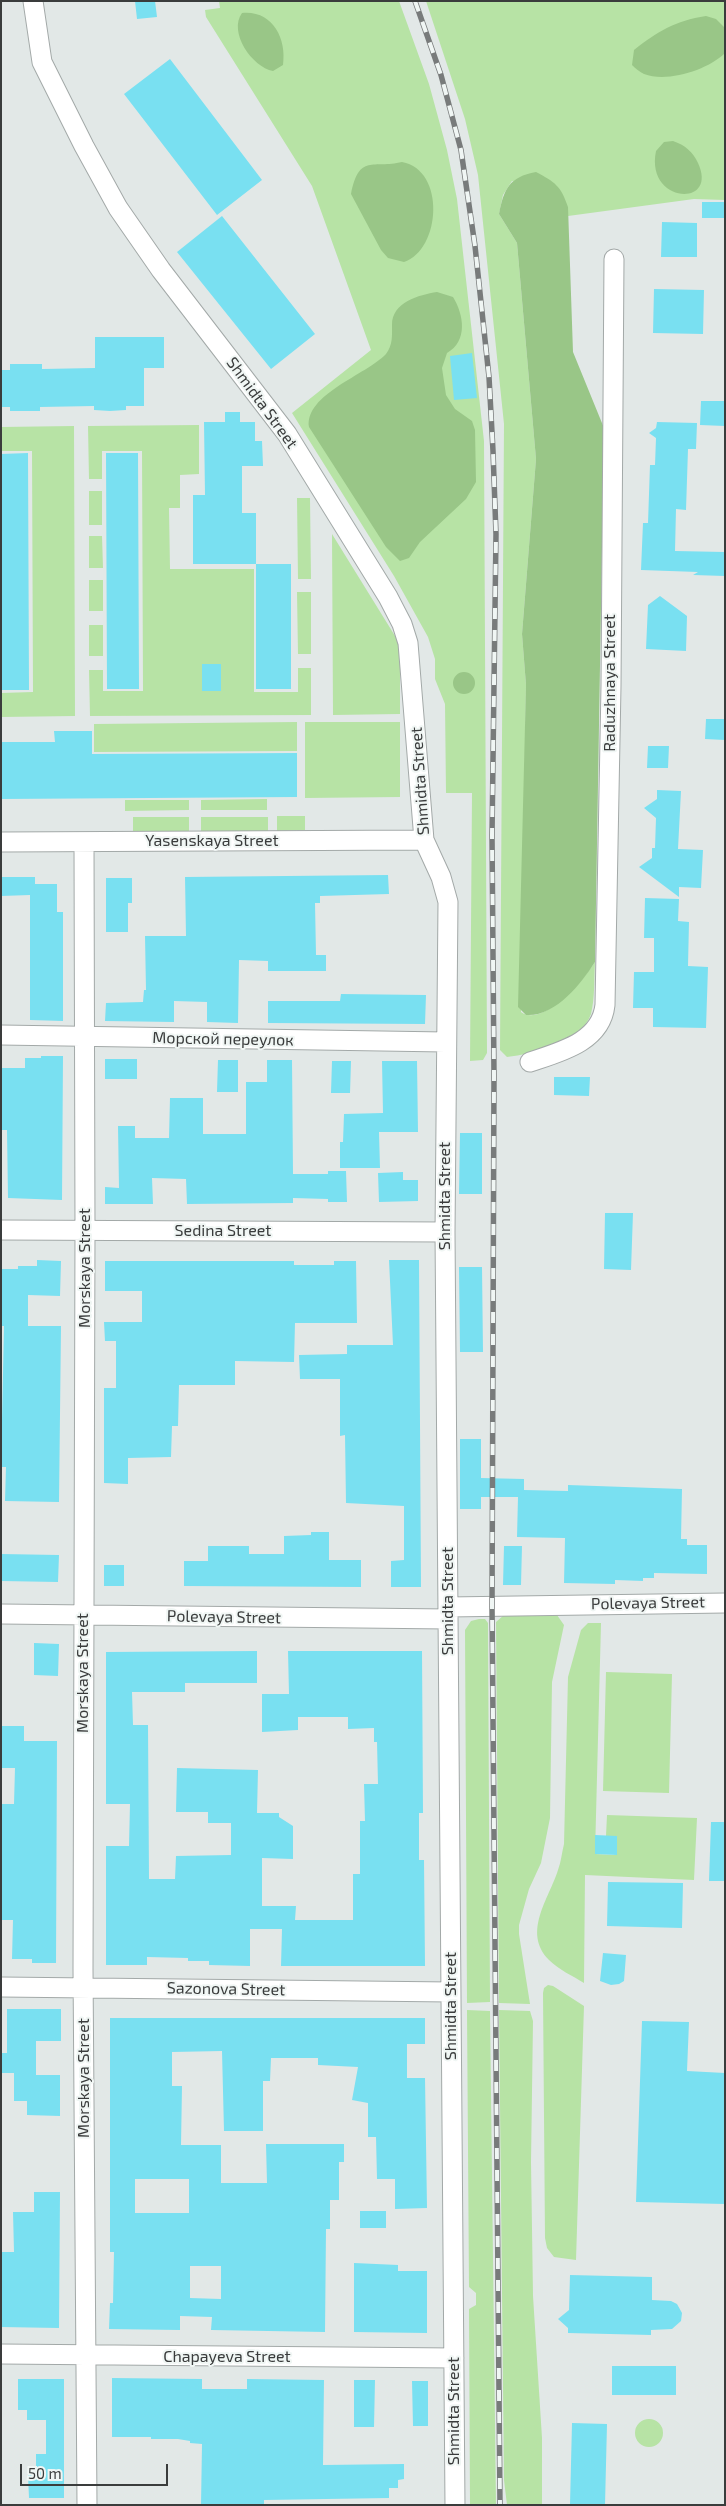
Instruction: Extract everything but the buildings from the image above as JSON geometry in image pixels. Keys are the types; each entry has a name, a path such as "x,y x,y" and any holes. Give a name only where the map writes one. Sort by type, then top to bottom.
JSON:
{"street":[{"name":"Shmidta Street","path":"33,1 42,62 84,146 118,208 161,270 287,434 402,624 408,643 412,672 424,840 444,884 448,902 444,1232 455,2505"},
{"name":"Raduzhnaya Street","path":"530,1062 571,1047 587,1037 602,1021 605,1005 611,686 614,259"},
{"name":"Yasenskaya Street","path":"1,842 424,840"},
{"name":"Morskaya Street","path":"84,842 86,1230 83,1615 87,2505"},
{"name":"Морской переулок","path":"1,1036 445,1042"},
{"name":"Sedina Street","path":"1,1230 444,1232"},
{"name":"Polevaya Street","path":"1,1614 448,1613 570,1604 721,1600"},
{"name":"Sazonova Street","path":"1,1987 451,1992"},
{"name":"Chapayeva Street","path":"1,2354 454,2358"}],"green space":[{"path":"219,1 399,1 429,84 447,150 457,199 484,441 487,1053 483,1060 470,1061 472,793 446,793 445,704 435,679 435,659 428,637 394,576 292,413 371,350 312,186 206,17 205,10 220,8"},
{"path":"426,1 725,1 725,200 694,199 568,216 568,207 512,181 503,195 499,214 517,243 536,459 522,634 526,685 521,1012 530,1015 551,1008 573,990 595,962 594,995 591,1014 586,1024 578,1032 555,1045 530,1053 507,1057 500,1050 504,424 478,175 465,119"},
{"path":"242,13 253,13 262,16 275,28 280,36 282,45 283,65 273,71 257,63 250,56 244,48 238,30 238,21"},
{"path":"706,16 716,19 725,28 725,53 718,59 687,73 664,77 644,74 632,65 634,50 651,37 676,24"},
{"path":"673,141 688,149 698,163 702,178 699,188 691,193 681,194 670,190 661,182 656,169 656,151 664,142"},
{"path":"402,162 416,168 426,179 432,194 433,210 431,227 425,242 416,255 404,262 388,258 381,250 351,194 354,181 363,168 375,164"},
{"path":"536,172 560,189 568,207 573,352 604,428 595,962 575,989 557,1005 547,1011 526,1015 518,1007 526,685 522,634 536,459 517,243 499,214 509,185 520,177"},
{"path":"437,292 453,297 460,312 461,335 454,348 447,353 442,368 446,395 455,409 472,421 475,430 476,482 466,499 420,542 409,558 400,561 386,547 309,427 310,415 326,395 377,362 386,354 391,344 393,317 401,305 422,295"},
{"path":"199,425 199,474 180,475 180,508 169,508 170,569 254,569 254,692 298,692 298,668 311,668 311,715 90,716 89,670 103,670 103,691 143,691 142,451 102,451 102,479 89,479 88,426"},
{"path":"74,426 75,716 1,717 1,693 33,692 32,451 1,451 1,427"},
{"path":"89,491 102,491 102,525 89,525"},
{"path":"297,498 310,498 311,579 298,579"},
{"path":"332,534 400,644 400,714 333,715"},
{"path":"89,536 102,536 103,568 89,568"},
{"path":"89,580 103,580 103,611 89,611"},
{"path":"297,592 311,592 311,654 298,654"},
{"path":"89,625 103,625 103,656 89,656"},
{"path":"460,672 468,672 475,679 475,687 468,694 460,694 453,687 453,679"},
{"path":"297,722 297,751 94,752 94,724"},
{"path":"305,722 400,722 400,797 305,798"},
{"path":"267,799 267,810 201,810 201,800"},
{"path":"125,800 189,800 189,810 125,811"},
{"path":"277,816 305,816 305,830 277,831"},
{"path":"133,817 189,817 189,831 133,832"},
{"path":"201,817 268,817 268,831 201,831"},
{"path":"504,1615 557,1615 564,1625 552,1682 550,1818 541,1863 529,1889 519,1925 530,2004 499,2003 496,1622"},
{"path":"485,1619 488,1623 490,2002 467,2003 465,1630 471,1621"},
{"path":"588,1623 601,1623 595,1854 616,1855 606,1836 607,1815 697,1818 694,1880 585,1875 584,1983 549,1960 541,1949 538,1927 540,1915 559,1867 564,1844 568,1677 581,1630"},
{"path":"606,1672 672,1674 669,1793 603,1791"},
{"path":"548,1985 553,1986 584,2006 576,2260 554,2257 547,2248 545,2238 543,1993 544,1988"},
{"path":"467,2010 490,2011 496,2505 470,2505 469,2309 476,2305 476,2293 469,2287"},
{"path":"499,2010 530,2011 533,2021 531,2162 533,2296 542,2438 542,2505 507,2505 504,2480"},
{"path":"649,2419 659,2423 663,2433 659,2443 649,2447 639,2443 635,2433 639,2423"}],"railway":[{"path":"415,1 441,75 461,150 475,246 489,377 496,534 492,835 494,1075 492,1606 500,2505"}]}
